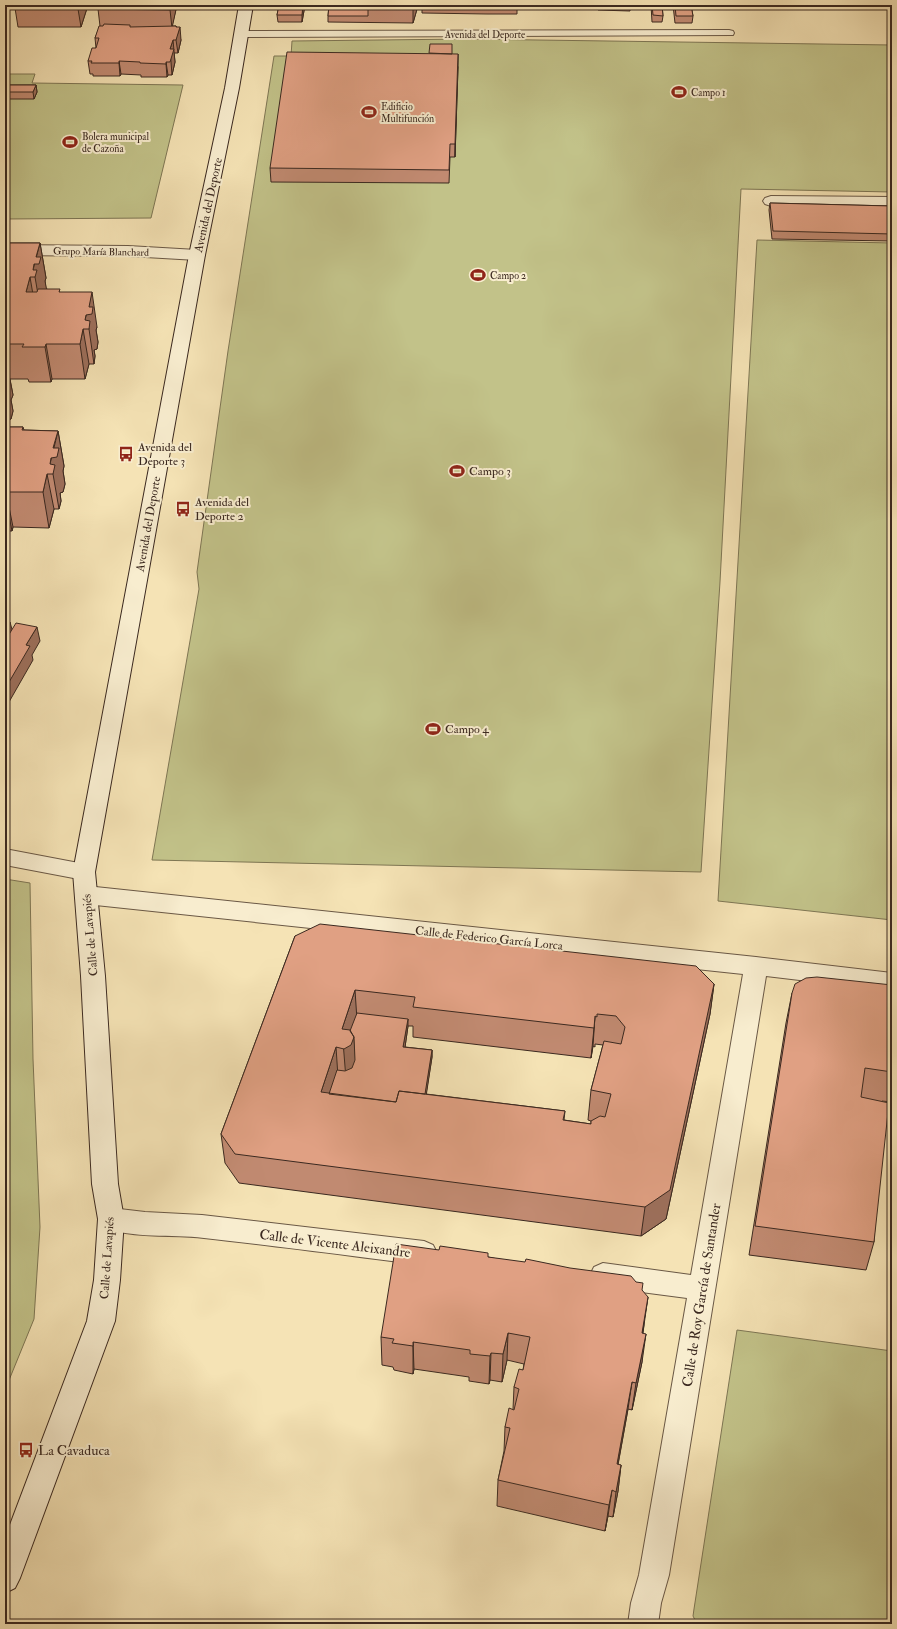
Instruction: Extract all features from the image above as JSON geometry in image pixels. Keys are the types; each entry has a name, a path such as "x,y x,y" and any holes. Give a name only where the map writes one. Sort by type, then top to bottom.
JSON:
{"main road":[{"name":"Avenida del Deporte","path":"85,884 197,255 242,34 246,5"},
{"path":"771,201 892,202"},
{"name":"Grupo María Blanchard","path":"5,250 128,251 197,255"},
{"name":"Calle de Federico García Lorca","path":"5,857 85,884 892,982"},
{"name":"Calle de Lavapiés","path":"5,1578 101,1321 107,1280 111,1219 105,1184 93,976 85,884"},
{"name":"Calle de Roy García de Santander","path":"643,1624 646,1603 654,1575 756,966"},
{"name":"Calle de Vicente Aleixandre","path":"111,1219 145,1223 202,1226 447,1256"},
{"path":"581,1272 702,1288"}],"lane":[{"name":"Avenida del Deporte","path":"242,34 729,33"}],"green space":[{"path":"465,39 892,45 892,192 741,189 720,582 701,872 152,860 199,589 197,572 228,351 274,56 291,56 292,41"},
{"path":"5,74 35,74 32,83 183,85 151,218 5,219"},
{"path":"757,240 892,243 892,920 718,901"},
{"path":"5,879 30,883 33,1059 40,1227 34,1319 5,1390"},
{"path":"737,1330 892,1351 892,1624 697,1624 693,1616"}],"building":[{"path":"16,5 80,5 78,9 15,8"},
{"path":"99,5 171,5 170,10 98,9"},
{"path":"279,5 303,5 302,15 277,15"},
{"path":"329,5 368,5 368,16 328,16"},
{"path":"422,5 487,5 487,7 422,7"},
{"path":"652,5 662,5 663,16 653,15"},
{"path":"675,5 691,5 693,16 676,16"},
{"path":"104,24 130,25 130,27 180,27 176,40 173,40 170,49 174,49 170,62 166,62 166,64 119,61 119,63 91,63 92,61 88,61 92,48 96,48 99,38 95,38 99,26 103,26"},
{"path":"430,44 452,44 452,54 429,53"},
{"name":"Edificio Multifunción","path":"287,52 458,54 455,144 450,144 449,170 270,168"},
{"path":"5,85 36,85 33,92 5,92"},
{"path":"770,203 892,206 892,234 773,231"},
{"path":"5,240 9,240 8,243 40,243 36,257 41,257 39,264 34,264 33,270 37,270 35,277 30,277 26,292 37,292 38,289 60,289 59,292 92,292 89,307 93,307 92,314 86,315 85,320 90,321 89,329 83,329 80,344 46,344 45,347 22,347 24,344 5,344"},
{"path":"5,427 23,427 22,430 58,431 53,448 59,448 57,457 51,458 50,464 55,465 53,474 47,474 43,492 6,492 5,495"},
{"path":"5,621 10,622 5,632"},
{"path":"16,623 37,627 26,645 30,646 5,689 5,641"},
{"path":"320,924 696,966 714,984 670,1190 645,1207 235,1154 221,1134 295,936","holes":["355,990 415,997 413,1007 594,1028 595,1016 597,1017 597,1014 616,1016 625,1027 621,1044 604,1041 591,1090 611,1094 605,1117 600,1116 591,1121 591,1124 563,1120 565,1111 399,1091 396,1102 321,1092 336,1047 344,1049 351,1045 354,1037 350,1030 342,1029"]},
{"path":"817,977 892,985 892,1072 865,1068 861,1097 889,1103 874,1242 755,1226 792,993 795,984 806,978"},
{"path":"357,1013 408,1019 403,1047 432,1050 425,1094 399,1091 396,1102 329,1094 337,1070 345,1071 352,1068 355,1060 354,1037 350,1031"},
{"path":"396,1244 439,1250 440,1246 488,1253 488,1257 525,1262 526,1259 570,1268 631,1276 636,1282 643,1283 642,1290 648,1297 642,1333 646,1334 636,1383 632,1382 617,1464 621,1465 616,1492 612,1490 609,1505 498,1480 510,1428 505,1427 509,1408 514,1410 519,1389 514,1387 519,1369 523,1370 530,1337 508,1333 503,1354 491,1353 490,1356 470,1354 470,1350 413,1342 413,1346 392,1343 394,1339 381,1337"}],"place":[{"name":"Campo 1","path":"679,92"},
{"name":"Edificio Multifunción","path":"369,112"},
{"name":"Bolera municipal de Cazoña","path":"70,142"},
{"name":"Campo 2","path":"478,275"},
{"name":"Avenida del Deporte 3","path":"126,454"},
{"name":"Campo 3","path":"457,471"},
{"name":"Avenida del Deporte 2","path":"183,509"},
{"name":"Campo 4","path":"433,729"},
{"name":"La Cavaduca","path":"26,1450"}]}
